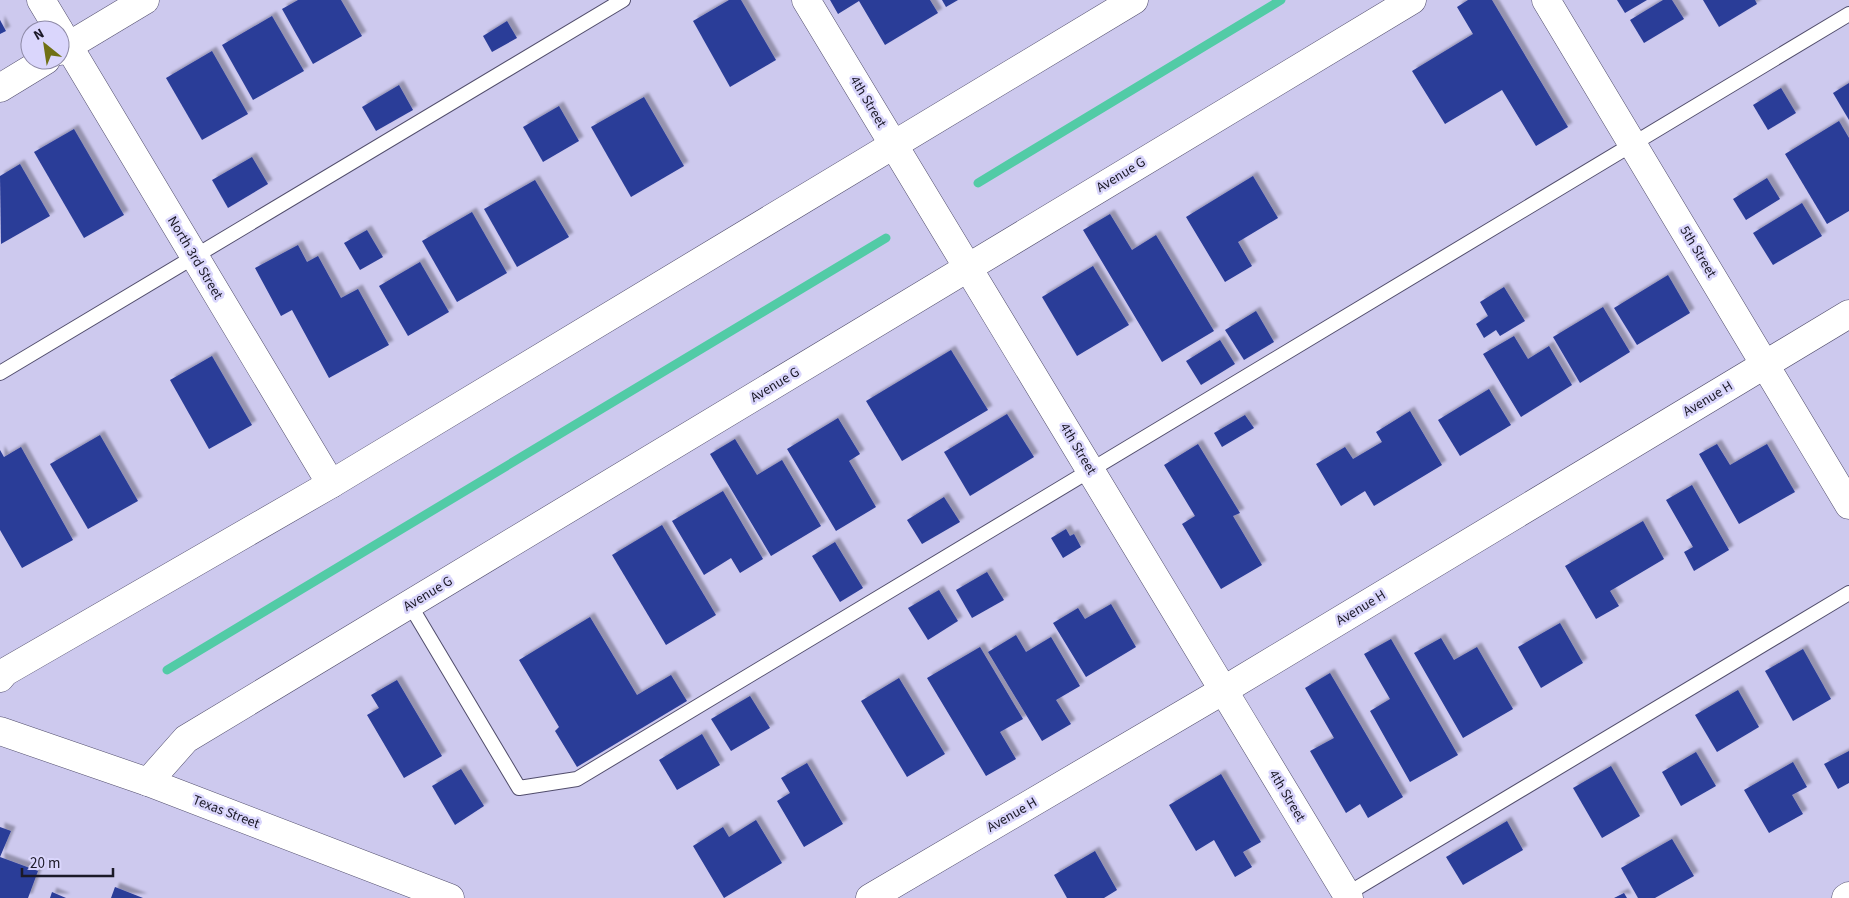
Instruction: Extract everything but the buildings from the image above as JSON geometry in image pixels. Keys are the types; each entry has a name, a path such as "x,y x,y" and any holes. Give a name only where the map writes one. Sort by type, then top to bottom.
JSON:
{"street":[{"name":"North 3rd Street","path":"41,0 49,20"},
{"path":"70,38 145,0"},
{"name":"4th Street","path":"806,0 1348,896"},
{"path":"0,678 5,672 331,484 1134,0"},
{"name":"Avenue G","path":"148,782 186,739 1412,0"},
{"name":"5th Street","path":"1546,0 1849,505"},
{"name":"North 3rd Street","path":"70,61 194,256 331,484"},
{"path":"0,88 24,70"},
{"name":"Avenue H","path":"870,898 1224,690 1849,314"},
{"name":"Texas Street","path":"0,731 148,782 450,898"}],"lane":[{"path":"0,373 623,0"},
{"path":"410,605 519,788 578,779 1849,14"},
{"path":"1348,896 1849,594"}],"waterway":[{"path":"978,183 1281,0"},
{"path":"167,670 886,238"}]}
